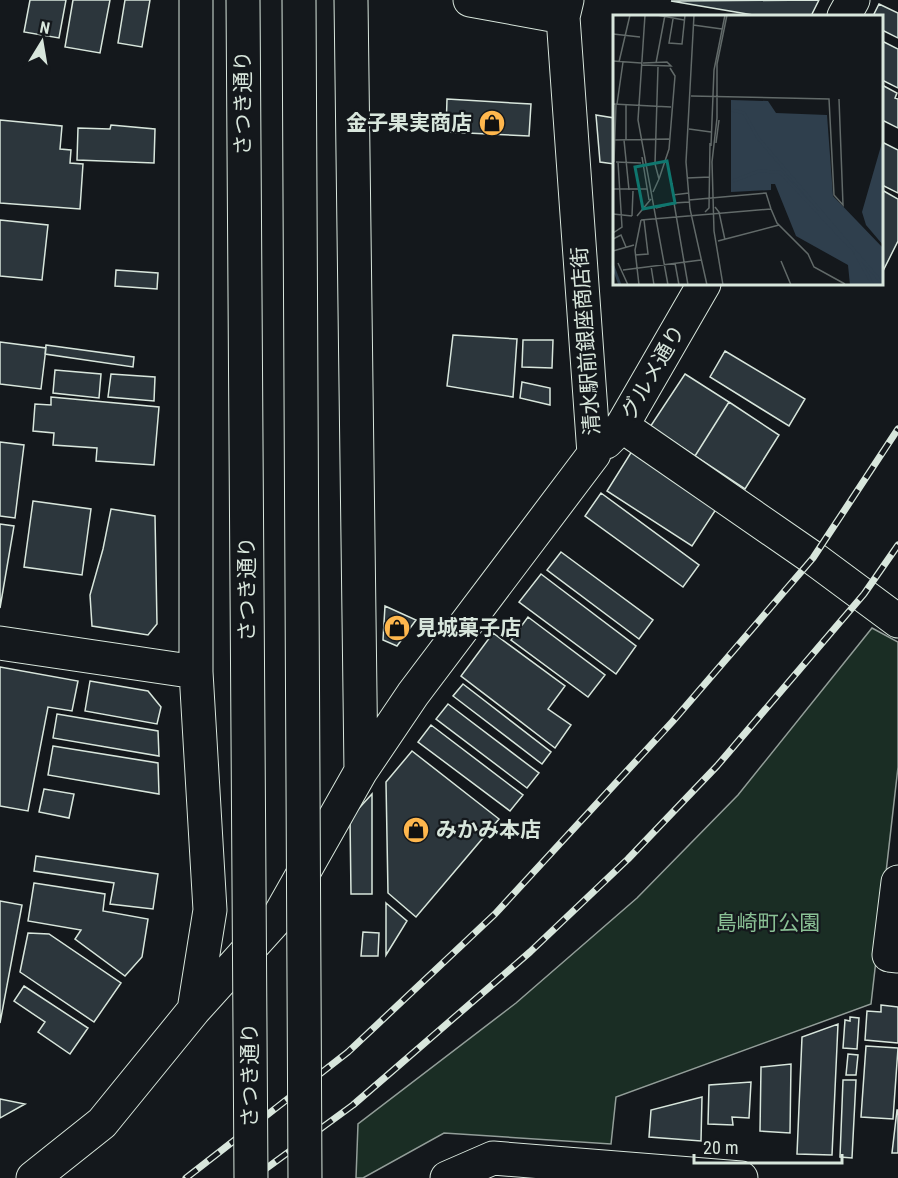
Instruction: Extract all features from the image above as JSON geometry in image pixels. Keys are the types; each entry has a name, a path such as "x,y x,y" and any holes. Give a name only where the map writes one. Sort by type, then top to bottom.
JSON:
{"main road":[{"path":"194,1010 210,910 196,672 196,0"},
{"name":"さつき通り","path":"243,0 251,1178"},
{"path":"299,0 304,1178"},
{"path":"351,0 362,771"},
{"path":"470,0 565,9"},
{"path":"845,15 853,0"},
{"name":"清水駅前銀座商店街","path":"33,1178 102,1123 194,1010 279,916 362,771 413,694 594,454 565,9"},
{"name":"グルメ通り","path":"594,454 622,426 703,285"},
{"path":"622,426 813,558 898,621"},
{"path":"0,643 196,672"},
{"path":"898,882 889,955 898,956"},
{"path":"447,1178 493,1158 741,1178"}],"green space":[{"name":"島崎町公園","path":"872,628 898,642 898,767 871,1004 616,1097 611,1144 444,1133 363,1178 356,1178 358,1124 516,1003 637,898 738,795"}],"building":[{"path":"30,0 66,0 59,38 24,32"},
{"path":"73,0 110,0 100,53 65,47"},
{"path":"125,0 150,0 142,47 118,43"},
{"path":"819,0 812,15 753,15 671,1"},
{"path":"879,4 898,13 898,38 883,30 883,15 874,15"},
{"path":"883,42 898,49 898,88 883,80"},
{"path":"883,86 897,93 895,98 898,99 898,128 883,120"},
{"path":"447,99 531,104 529,136 446,132"},
{"path":"596,115 613,118 613,164 600,162"},
{"path":"0,120 62,126 60,149 71,150 70,163 83,164 80,209 0,203"},
{"path":"111,125 155,129 154,163 77,160 78,128 110,129"},
{"path":"883,142 898,150 898,193 883,186"},
{"path":"883,191 898,199 898,241 883,271"},
{"path":"0,220 48,225 42,280 0,276"},
{"path":"116,270 158,273 157,289 115,286"},
{"path":"453,335 517,339 513,397 447,386"},
{"path":"523,340 553,340 552,368 522,367"},
{"path":"0,342 46,348 41,389 0,384"},
{"path":"46,345 134,357 133,367 45,354"},
{"path":"725,351 805,399 789,426 710,377"},
{"path":"55,370 101,374 99,398 53,393"},
{"path":"111,374 155,377 154,401 108,397"},
{"path":"685,374 729,402 695,456 650,427"},
{"path":"522,382 550,388 550,405 520,398"},
{"path":"51,397 159,407 154,465 96,461 97,448 53,445 54,433 33,431 35,404 51,405"},
{"path":"729,402 779,435 745,489 695,456"},
{"path":"0,442 24,445 15,518 0,516"},
{"path":"637,443 724,497 692,546 607,491"},
{"path":"601,493 699,565 683,587 585,516"},
{"path":"33,501 91,509 82,575 24,567"},
{"path":"111,509 155,516 157,624 148,635 92,626 90,595"},
{"path":"0,524 14,526 0,608"},
{"path":"561,552 653,620 639,639 547,570"},
{"path":"541,574 636,646 616,674 519,602"},
{"path":"385,606 416,620 397,646 383,640"},
{"path":"528,617 605,675 588,697 511,640"},
{"path":"493,633 565,686 548,709 571,725 555,748 461,676"},
{"path":"0,667 78,681 72,711 48,707 28,811 0,806"},
{"path":"90,681 148,691 161,707 157,724 85,711"},
{"path":"463,684 551,752 542,764 453,696"},
{"path":"448,704 539,773 527,788 436,719"},
{"path":"57,714 158,731 159,756 53,738"},
{"path":"431,725 523,795 510,811 418,742"},
{"path":"53,746 158,763 159,794 48,775"},
{"path":"412,751 499,819 416,917 388,893 386,782"},
{"path":"44,789 74,794 69,818 39,812"},
{"path":"372,794 372,894 351,894 350,818"},
{"path":"36,856 158,874 153,909 110,904 114,883 34,871"},
{"path":"34,883 105,894 103,911 148,919 142,957 125,976 75,939 81,930 28,921"},
{"path":"0,901 22,905 0,1023"},
{"path":"386,903 407,921 386,955"},
{"path":"363,932 379,933 378,956 361,956"},
{"path":"28,933 49,934 121,983 94,1022 20,972"},
{"path":"24,986 88,1028 70,1054 38,1032 45,1022 14,1001"},
{"path":"881,1005 898,1007 898,1043 865,1040 867,1011 881,1012"},
{"path":"850,1017 859,1018 857,1049 843,1048 845,1020 850,1021"},
{"path":"838,1024 832,1155 797,1154 802,1037"},
{"path":"866,1046 898,1048 893,1119 861,1117"},
{"path":"848,1054 858,1055 856,1075 846,1075"},
{"path":"791,1064 790,1133 760,1131 761,1067"},
{"path":"843,1080 856,1080 852,1158 840,1157"},
{"path":"751,1082 749,1118 732,1117 733,1125 708,1124 709,1085"},
{"path":"702,1097 701,1141 649,1137 651,1110"},
{"path":"0,1099 25,1104 0,1118"},
{"path":"897,1110 898,1153 892,1153"}],"railway":[{"path":"186,1178 348,1052 495,914 673,721 813,558 898,429"},
{"path":"253,1178 353,1105 530,952 628,859 717,766 864,594 898,545"}],"place":[{"name":"金子果実商店","path":"492,123"},
{"name":"見城菓子店","path":"397,628"},
{"name":"みかみ本店","path":"416,830"}]}
